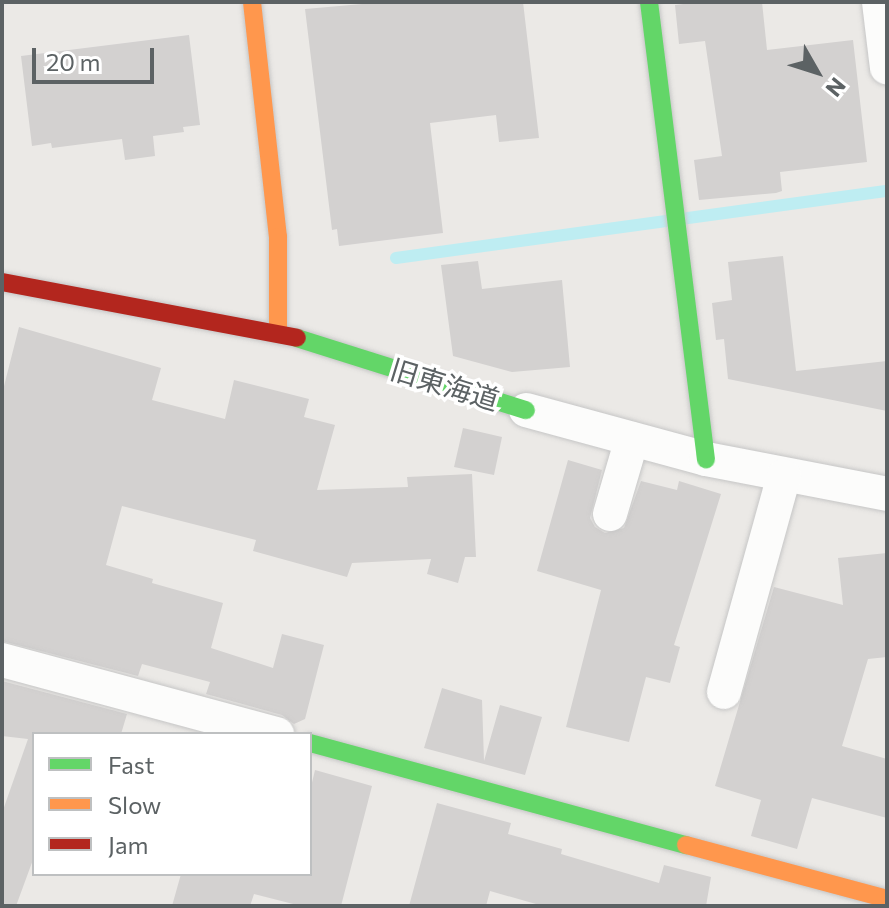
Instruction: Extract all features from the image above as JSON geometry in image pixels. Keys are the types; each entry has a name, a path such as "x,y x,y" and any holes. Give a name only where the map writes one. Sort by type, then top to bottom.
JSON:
{"street":[{"path":"252,2 278,237 278,332"},
{"path":"649,2 672,206 678,217 706,459"},
{"path":"879,2 887,68"},
{"name":"旧東海道","path":"2,282 278,332 526,410 706,459 887,494"},
{"path":"610,514 632,439"},
{"path":"724,692 784,476"},
{"path":"2,660 270,732"},
{"path":"312,744 887,899"}],"building":[{"path":"385,2 523,2 539,138 499,142 496,115 430,123 443,233 339,246 337,229 332,230 305,9"},
{"path":"762,2 767,50 853,40 867,162 780,172 782,191 776,193 699,200 694,160 722,156 705,41 679,44 675,5"},
{"path":"189,35 200,125 183,127 184,132 153,136 155,156 125,160 122,139 52,148 51,143 32,146 21,56"},
{"path":"783,256 796,371 887,361 887,411 728,379 724,339 716,340 712,303 732,300 728,262"},
{"path":"478,261 482,289 562,280 570,367 512,372 453,356 441,265"},
{"path":"19,327 161,368 152,400 225,419 234,380 309,399 304,417 335,425 317,490 408,487 407,477 472,474 476,557 465,557 458,583 427,574 431,559 352,563 347,577 253,551 256,540 122,506 106,565 153,579 152,583 223,603 211,648 273,668 282,634 324,645 305,719 294,724 282,715 206,694 210,682 142,664 138,676 2,641 2,394"},
{"path":"463,428 502,437 494,475 454,467"},
{"path":"568,460 602,470 590,518 595,527 605,533 624,528 641,481 677,490 679,481 721,494 674,645 680,647 670,683 646,677 629,742 566,727 601,590 537,571"},
{"path":"887,553 887,657 868,659 842,746 887,759 887,818 812,798 797,849 751,836 761,800 715,786 774,587 843,605 838,558"},
{"path":"2,681 127,714 122,732 32,732 32,862 16,906 2,906 2,813 28,739 2,736"},
{"path":"442,688 482,700 484,761 500,705 542,717 525,775 424,748"},
{"path":"315,770 372,786 341,906 301,906 254,894 250,906 172,906 180,876 312,876 312,783"},
{"path":"437,803 511,823 508,834 562,849 561,854 659,883 664,865 711,877 706,906 543,906 490,891 486,906 409,906"}],"waterway":[{"path":"396,258 887,191"}],"traffic: fast":[{"path":"649,2 706,459"},
{"path":"297,338 526,410"},
{"path":"312,744 686,845"}],"traffic: slow":[{"path":"252,2 278,237 278,332"},
{"path":"686,845 887,899"}],"traffic: jam":[{"path":"2,282 297,338"}]}
